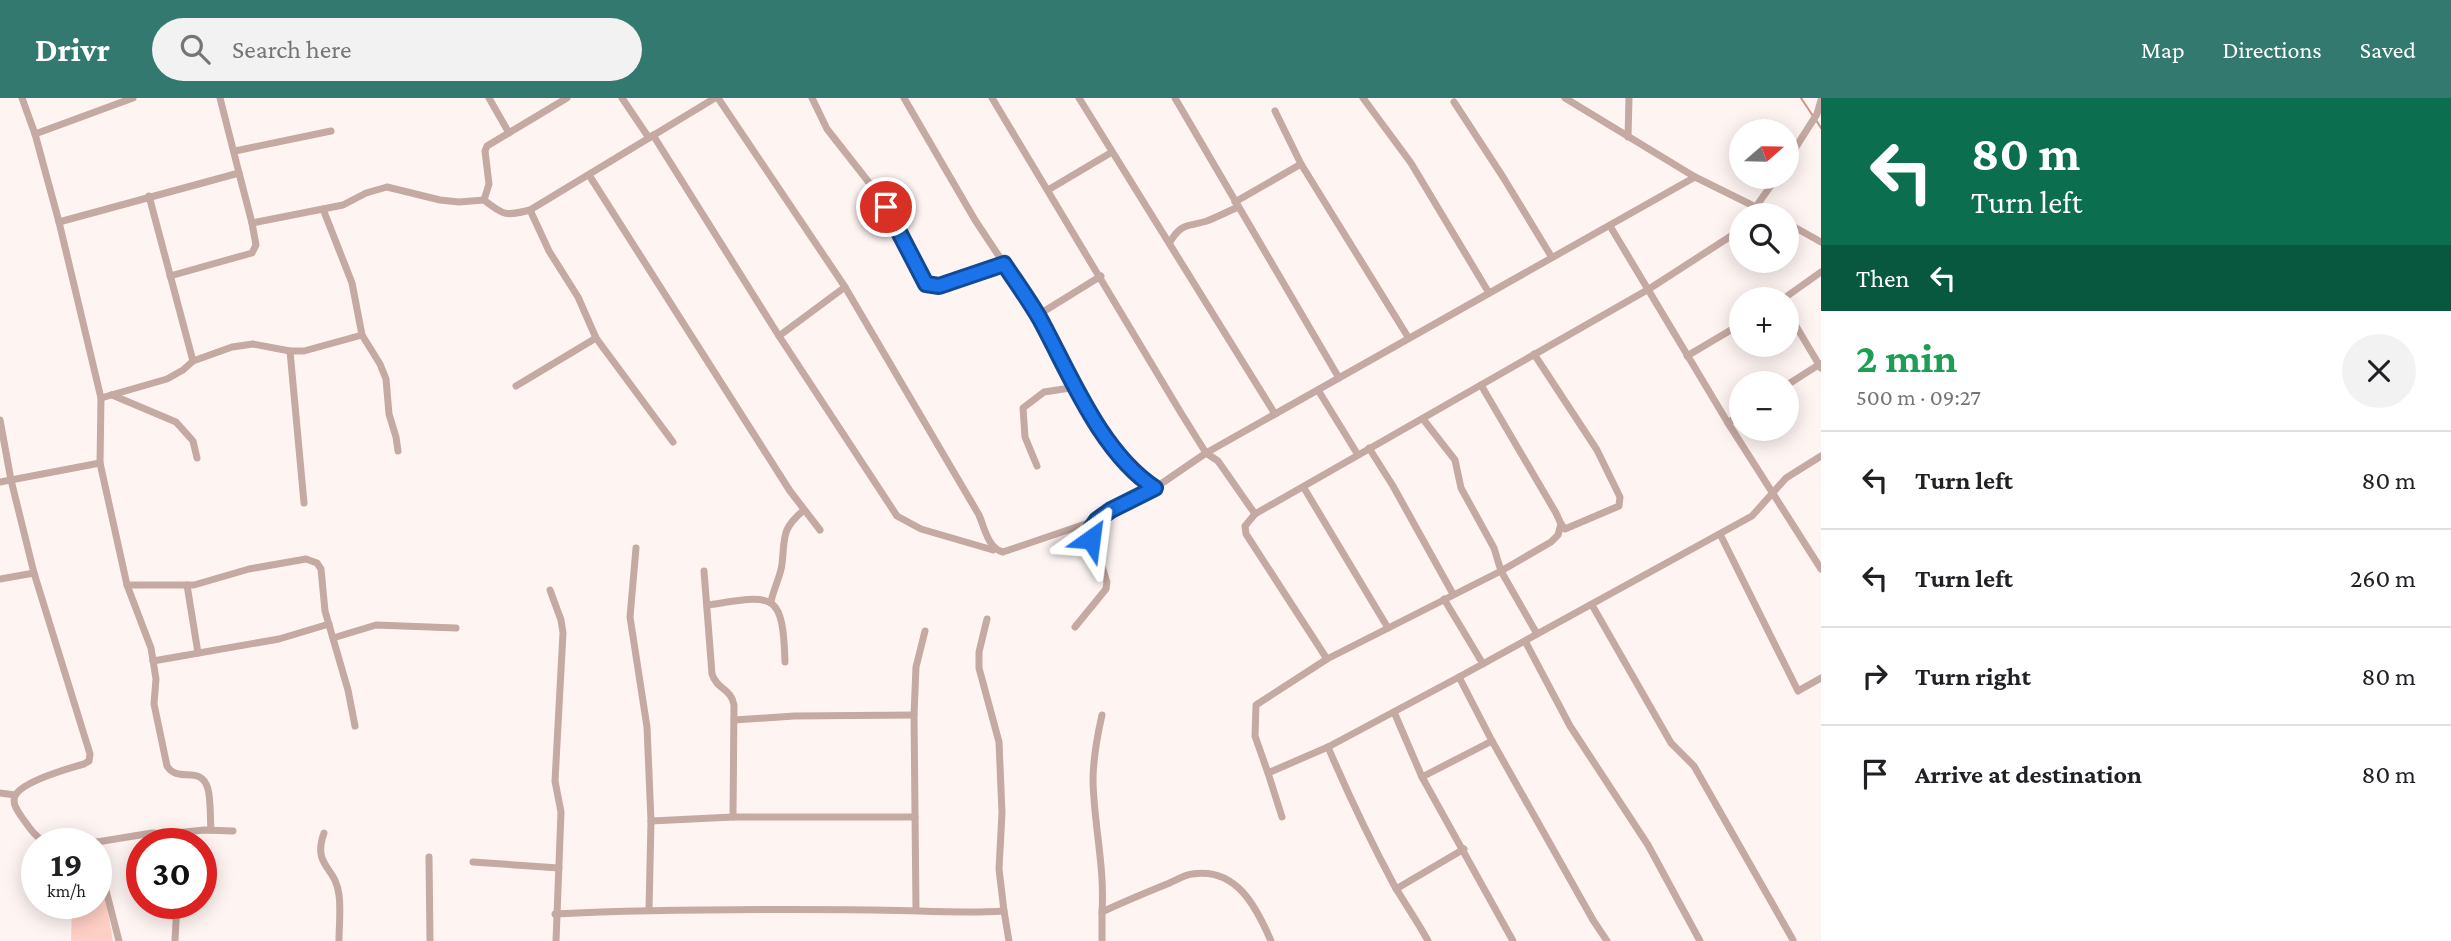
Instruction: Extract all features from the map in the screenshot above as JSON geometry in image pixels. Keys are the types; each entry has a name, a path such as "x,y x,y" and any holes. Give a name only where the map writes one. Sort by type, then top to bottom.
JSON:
{"street":[{"path":"22,98 35,134 59,222 101,398 100,463 127,585 153,661 156,679 154,704 167,766 176,774 200,776 204,780 208,790 211,828"},
{"path":"170,276 252,253 256,244 220,98"},
{"path":"489,98 509,134"},
{"path":"484,200 489,184 485,148 567,98"},
{"path":"622,98 651,136 897,516 921,529 1003,552 1097,520 1155,488 1206,453 1408,337 1695,177"},
{"path":"252,223 343,205 366,193 387,187 440,200 484,200 505,215 530,210 716,98 845,287 979,515 990,543 996,550"},
{"path":"812,98 827,129 878,194 926,284 939,286 1004,264"},
{"path":"904,98 1004,264 1038,315 1115,452 1138,476 1155,488"},
{"path":"992,98 1206,453 1218,461 1255,514"},
{"path":"1079,98 1275,414"},
{"path":"1175,98 1339,378"},
{"path":"1363,98 1411,163 1489,293"},
{"path":"1565,98 1695,177 1749,203"},
{"path":"1628,137 1629,98"},
{"path":"35,134 128,99"},
{"path":"1799,142 1815,117 1821,100"},
{"path":"1454,102 1551,257"},
{"path":"1275,111 1301,164 1408,337"},
{"path":"234,151 331,131"},
{"path":"1048,190 1112,152"},
{"path":"1170,242 1176,232 1186,225 1207,221 1301,164"},
{"path":"59,222 149,195 239,173"},
{"path":"589,175 790,491 820,530"},
{"path":"149,195 193,361"},
{"path":"323,209 350,275 362,335 386,379 389,414 398,451"},
{"path":"530,210 549,251 578,297 596,338 673,442"},
{"path":"1610,226 1728,423 1821,569"},
{"path":"1799,230 1821,242"},
{"path":"1327,659 1246,534 1245,526 1255,514 1649,289 1729,237"},
{"path":"1799,288 1821,272"},
{"path":"1038,315 1101,276"},
{"path":"779,336 845,287"},
{"path":"1688,356 1729,331"},
{"path":"1799,331 1820,366 1799,378"},
{"path":"101,398 167,379 193,361 232,347 253,344 304,351 362,335"},
{"path":"516,386 596,338"},
{"path":"290,351 304,503"},
{"path":"1481,385 1565,528 1612,510 1619,506 1620,497 1597,450 1534,355"},
{"path":"1037,466 1025,437 1023,408 1044,392 1077,387"},
{"path":"1318,390 1358,455"},
{"path":"111,395 176,422 193,441 197,458"},
{"path":"1423,419 1455,460 1461,488 1494,548 1501,571 1537,634"},
{"path":"0,420 33,573 90,754 89,761 84,764 29,784 15,795 14,803 30,828"},
{"path":"1369,448 1453,594"},
{"path":"1268,773 1328,747 1394,712 1752,516 1786,478 1821,456"},
{"path":"0,482 100,463"},
{"path":"1304,488 1388,628"},
{"path":"771,602 782,567 783,538 792,520 804,510"},
{"path":"1075,627 1105,589 1106,575 1090,530 1097,520"},
{"path":"1282,817 1255,736 1256,705 1327,659 1501,571 1551,542 1558,535 1562,524"},
{"path":"1720,534 1798,691 1821,678"},
{"path":"636,548 630,617 645,714 651,821 649,910"},
{"path":"127,585 187,585 249,569 311,560 321,569 323,597 355,726"},
{"path":"704,571 712,674 715,682 732,696 733,817"},
{"path":"0,579 33,573"},
{"path":"187,585 198,653"},
{"path":"550,590 561,620 562,633 555,781 561,812 556,941"},
{"path":"707,605 755,599 771,602 778,608 782,620 785,662"},
{"path":"1444,600 1483,664"},
{"path":"1592,605 1671,743 1694,766 1793,940"},
{"path":"987,619 979,652 979,668 999,742 1002,813 999,869 1009,941"},
{"path":"153,661 279,639 329,624"},
{"path":"333,638 376,625 456,628"},
{"path":"916,910 914,715 916,667 925,631"},
{"path":"1525,641 1570,726 1648,845 1700,941"},
{"path":"1459,677 1492,741 1607,941"},
{"path":"1394,712 1422,777 1513,941"},
{"path":"734,720 794,716 914,715"},
{"path":"1102,715 1095,747 1093,781 1104,889 1102,941"},
{"path":"1422,777 1492,741"},
{"path":"1328,747 1356,813 1396,889 1428,941"},
{"path":"0,793 15,795"},
{"path":"651,821 733,817 915,817"},
{"path":"217,830 233,831"},
{"path":"324,833 320,847 321,860 333,874 337,887 339,941"},
{"path":"1396,889 1464,849"},
{"path":"429,857 430,941"},
{"path":"473,862 559,868"},
{"path":"1102,912 1189,874 1206,873 1222,876 1236,883 1248,896 1271,941"},
{"path":"555,915 649,910 916,910 942,913 1004,911"},
{"path":"112,914 119,941"},
{"path":"175,941 176,919"}],"shaded area":[{"path":"72,919 109,919 113,941 71,941"}],"waterway":[{"path":"1801,98 1813,116"},
{"path":"1816,120 1821,128"}],"route":[{"path":"886,207 926,284 939,286 1004,264 1038,315 1115,452 1138,476 1155,488 1097,520 1090,530 1091,539"}]}
